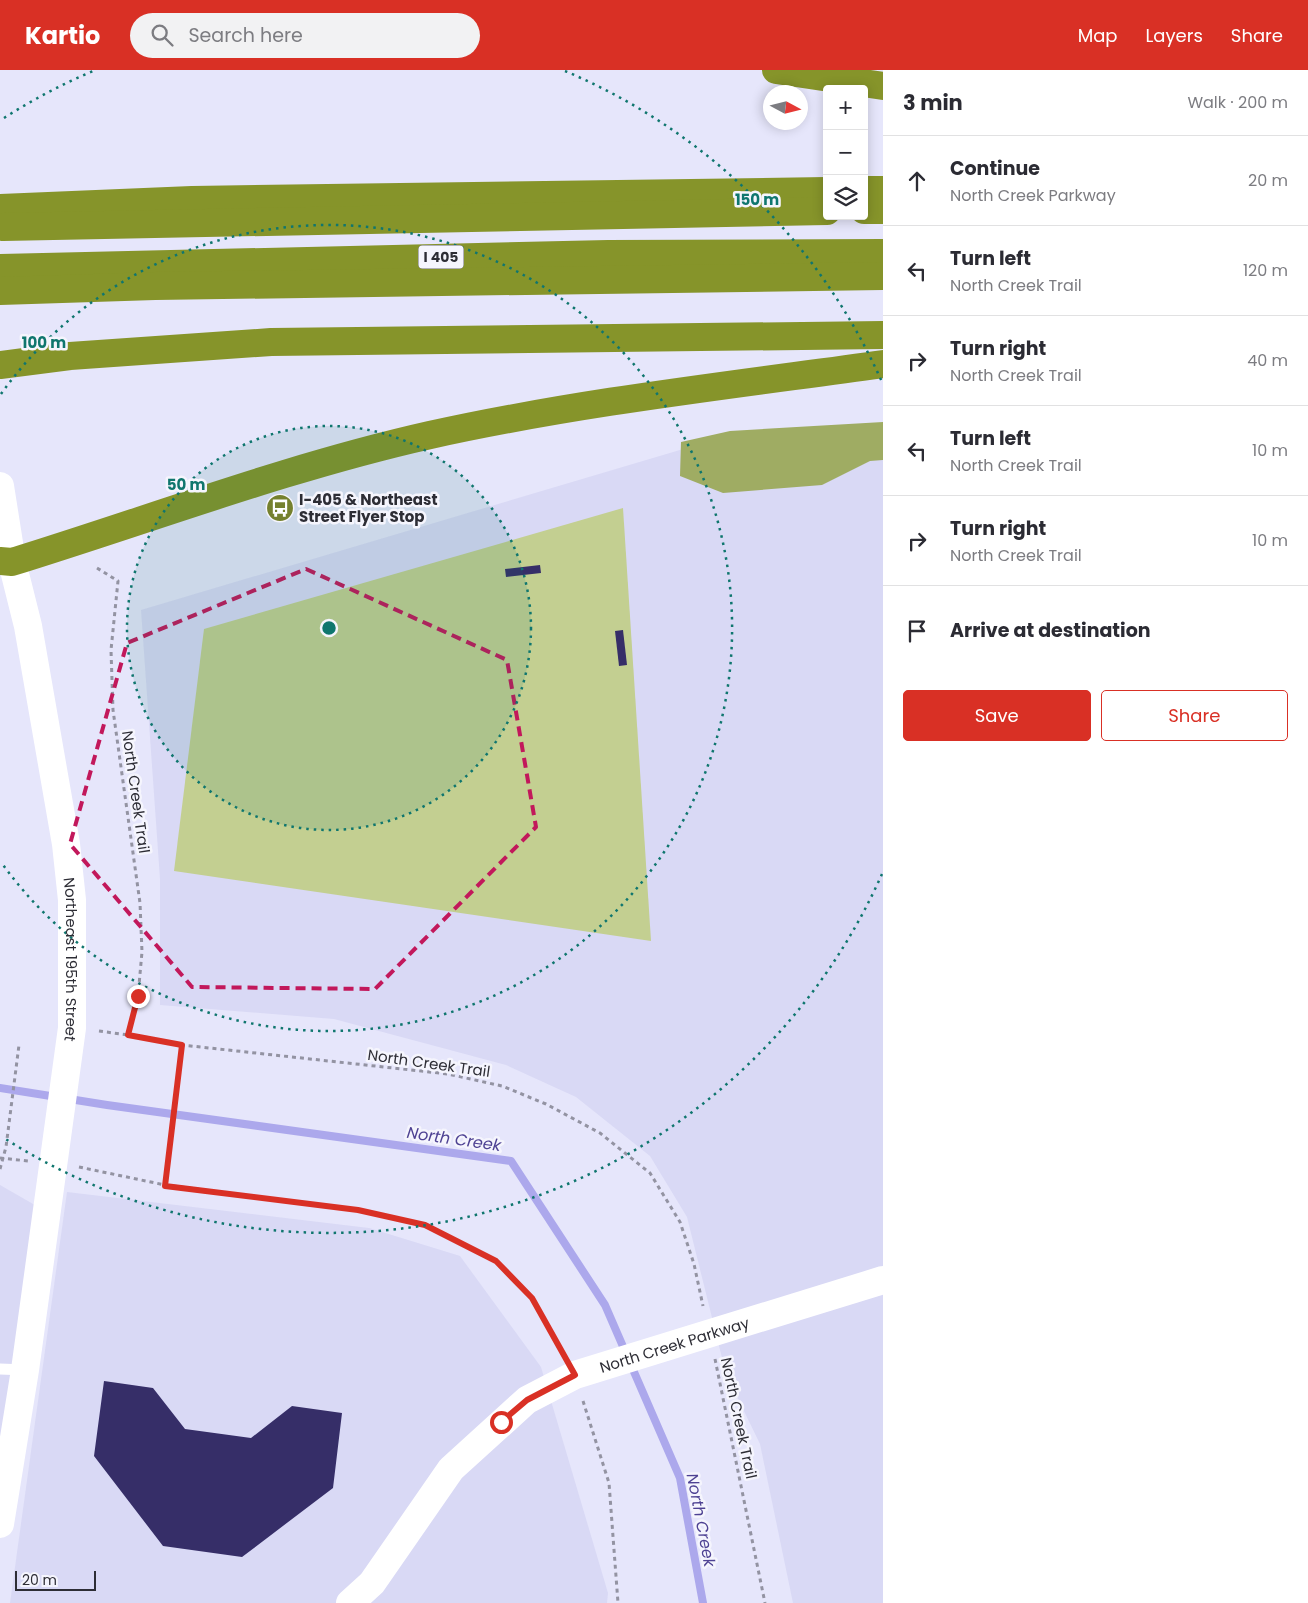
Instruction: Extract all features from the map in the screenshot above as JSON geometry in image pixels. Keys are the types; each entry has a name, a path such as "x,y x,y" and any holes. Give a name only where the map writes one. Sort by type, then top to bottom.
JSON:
{"highway":[{"path":"776,70 883,86"},
{"path":"0,208 202,200 823,190"},
{"path":"868,190 883,190"},
{"path":"868,210 883,210"},
{"path":"0,227 823,211"},
{"name":"I 405","path":"0,268 599,254 883,253"},
{"name":"I 405","path":"0,291 155,286 883,276"},
{"path":"0,365 70,356 271,342 883,334"},
{"path":"6,561 274,477 428,436 599,403 883,364"}],"main road":[{"name":"Northeast 195th Street","path":"0,486 6,561 28,626 67,853 72,900 73,992 72,1028 55,1154 13,1369 0,1524"},
{"name":"North Creek Parkway","path":"350,1603 372,1583 451,1468 527,1400 575,1375 883,1280"}],"path":[{"name":"North Creek Trail","path":"97,568 118,581 111,650 113,710 140,903 142,952 138,996 128,1035 182,1045 448,1074 502,1086 554,1108 600,1133 650,1173 680,1222 694,1264 765,1603"},
{"path":"0,1169 6,1147 19,1045"},
{"path":"165,1186 182,1045"},
{"path":"55,1154 92,1168 165,1186 358,1210 425,1225 496,1261 532,1298 575,1375"},
{"path":"587,1415 609,1483 618,1603"}],"highlighted area":[{"path":"306,569 507,660 536,827 375,989 192,987 70,844 127,643"}],"shaded area":[{"path":"883,439 883,1603 793,1603 760,1444 726,1374 687,1217 650,1156 576,1097 506,1065 334,1019 160,1005 160,879 141,610 690,447"},
{"path":"0,1185 47,1212 0,1524"},
{"path":"67,1192 369,1228 460,1256 541,1367 608,1593 607,1603 10,1603"}],"green space":[{"path":"883,422 883,460 870,461 822,485 723,493 680,476 681,442 730,431"},
{"path":"623,508 651,941 174,871 204,629"}],"building":[{"path":"540,565 541,573 506,577 505,569"},
{"path":"623,630 627,665 619,666 615,631"},
{"path":"104,1381 153,1388 185,1429 251,1438 292,1406 342,1413 333,1488 242,1557 163,1546 94,1456"}],"waterway":[{"name":"North Creek","path":"0,1088 107,1105 511,1161 605,1305 680,1478 703,1603"}],"place":[{"name":"I-405 & Northeast Street Flyer Stop","path":"280,508"}],"route":[{"path":"138,996 128,1035 182,1045 165,1186 358,1210 425,1225 496,1261 532,1298 575,1375 527,1400 501,1422"}]}
